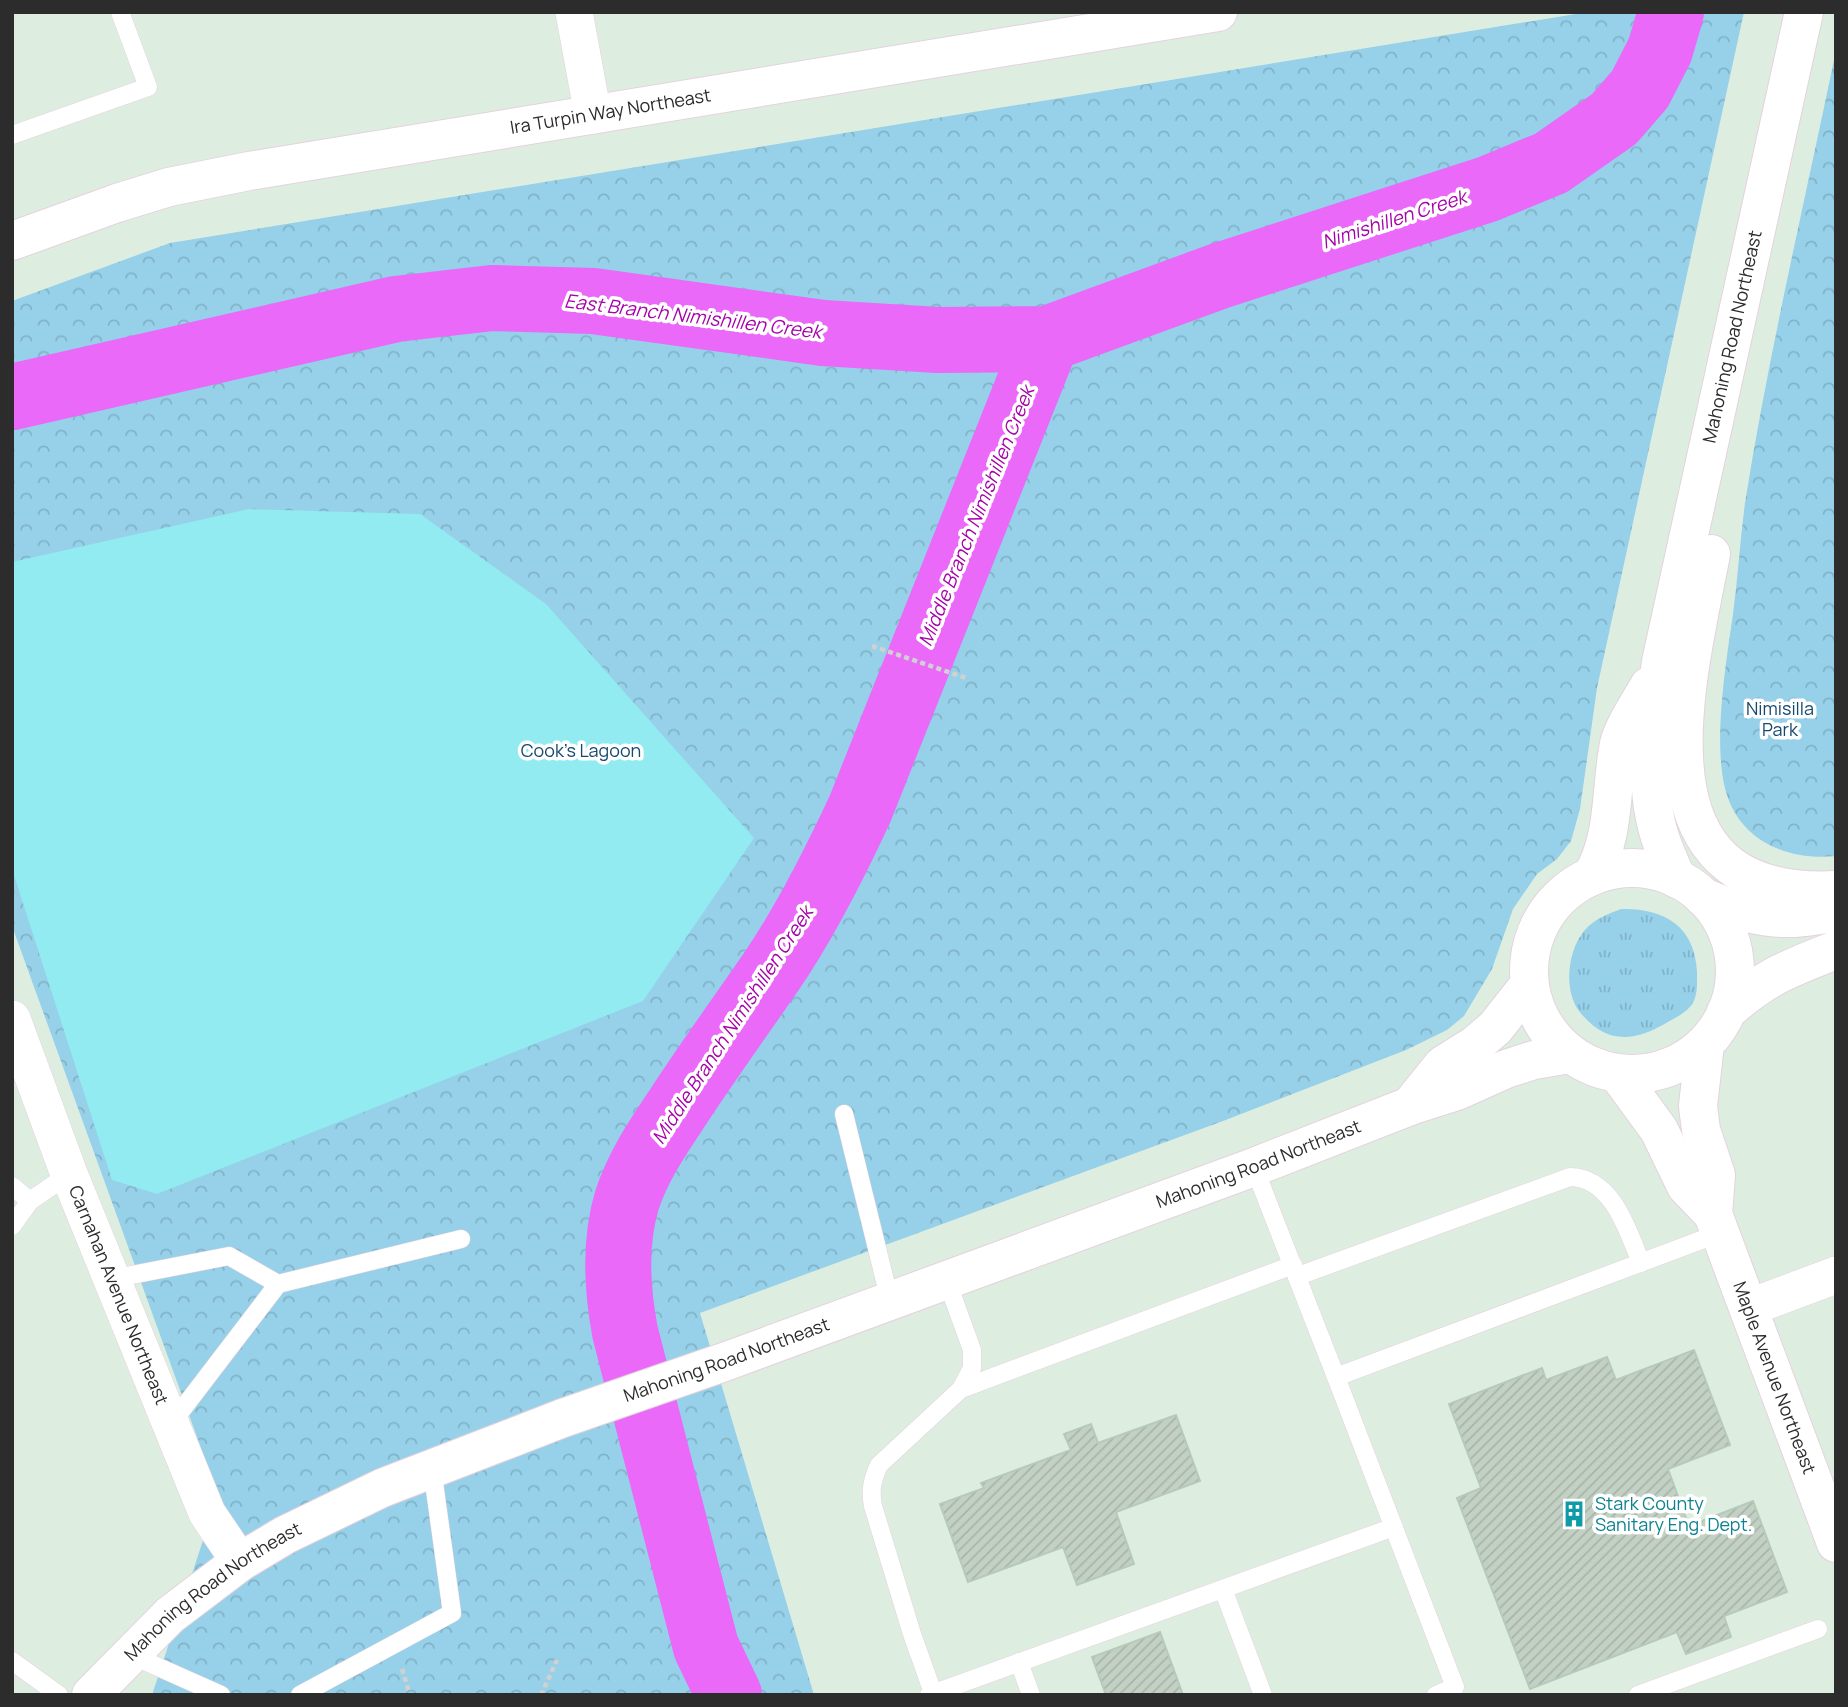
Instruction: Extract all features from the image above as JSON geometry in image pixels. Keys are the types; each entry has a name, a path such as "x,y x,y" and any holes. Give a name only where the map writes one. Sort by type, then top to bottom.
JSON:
{"main road":[{"name":"Ira Turpin Way Northeast","path":"12,241 169,187 249,171 1218,12"},
{"name":"Mahoning Road Northeast","path":"1690,888 1660,836 1650,786 1650,745 1661,662 1804,12"},
{"path":"1702,477 1718,518 1687,690 1685,775 1692,815 1717,854 1747,877 1792,890 1836,890"},
{"name":"Mahoning Road Northeast","path":"1592,876 1611,826 1619,742 1661,662"},
{"path":"1836,913 1790,918 1756,916 1727,907 1658,871 1637,868 1615,870 1592,876 1563,894 1545,915 1533,942 1529,985 1540,1019 1553,1038 1570,1054 1588,1065 1618,1073 1645,1073 1684,1060 1705,1044 1727,1012 1764,980 1786,968 1836,950"},
{"path":"1690,888 1724,924 1733,951 1735,980 1727,1012"},
{"name":"Mahoning Road Northeast","path":"1410,1106 1443,1065 1475,1045 1494,1028 1529,985"},
{"name":"Maple Avenue Northeast","path":"1705,1044 1698,1106 1701,1130 1716,1175 1716,1223"},
{"name":"Mahoning Road Northeast","path":"90,1695 170,1615 240,1562 332,1510 563,1418 947,1281 1410,1106 1457,1091 1522,1064 1570,1054"},
{"name":"Maple Avenue Northeast","path":"1618,1073 1659,1130 1686,1186 1716,1223 1836,1543"}],"street":[{"path":"574,12 593,115"},
{"name":"Carnahan Avenue Northeast","path":"12,1019 69,1174 206,1513 240,1562"},
{"path":"1748,1308 1836,1275"}],"lane":[{"path":"12,135 148,87 120,12"},
{"path":"844,1114 890,1301"},
{"path":"1254,1167 1457,1691 1436,1695"},
{"path":"12,1226 30,1201 69,1174"},
{"path":"961,1389 1570,1177 1591,1181 1606,1194 1621,1217 1641,1263"},
{"path":"12,1186 30,1201"},
{"path":"1336,1377 1641,1263 1716,1223"},
{"path":"171,1424 278,1284 461,1239"},
{"path":"111,1279 229,1256 278,1284"},
{"path":"947,1281 972,1350 972,1368 961,1389 878,1465 871,1483 873,1506 931,1694 1394,1527"},
{"path":"300,1695 452,1613 432,1468"},
{"path":"1223,1589 1263,1695"},
{"path":"1638,1695 1818,1629"},
{"path":"129,1654 221,1695"},
{"path":"12,1661 60,1695"},
{"path":"1019,1662 1031,1695"}],"path":[{"path":"872,646 965,678"},
{"path":"541,1695 557,1660"}],"green space":[{"name":"Cook's Lagoon","path":"1588,12 1744,12 1597,688 1580,809 1571,841 1557,859 1537,874 1513,909 1492,969 1464,1016 1447,1030 1406,1050 1223,1121 700,1313 814,1695 152,1695 218,1495 12,926 12,301 170,243"},
{"name":"Nimisilla Park","path":"1836,50 1836,856 1819,857 1786,852 1771,846 1745,827 1735,814 1723,779 1720,732 1743,517 1755,446"},
{"path":"249,509 420,514 546,604 754,838 643,1001 157,1194 112,1180 12,869 12,562"},
{"path":"1621,909 1636,909 1663,916 1683,931 1695,956 1697,987 1693,1003 1678,1016 1643,1034 1620,1037 1609,1035 1589,1022 1574,1002 1569,981 1574,949 1584,931 1597,920"}],"building":[{"name":"Stark County Sanitary Eng. Dept.","path":"1694,1350 1730,1445 1668,1469 1689,1526 1753,1501 1787,1592 1724,1616 1731,1637 1686,1654 1677,1632 1530,1689 1457,1498 1481,1488 1449,1404 1542,1368 1546,1380 1607,1357 1616,1380"},
{"path":"1176,1415 1200,1481 1116,1512 1134,1564 1077,1585 1063,1547 968,1582 940,1504 984,1488 981,1483 1071,1450 1064,1434 1091,1424 1098,1443"},
{"path":"1160,1632 1183,1695 1106,1695 1092,1657"}],"waterway":[{"name":"East Branch Nimishillen Creek","path":"12,397 396,309 492,298 593,301 823,333 938,340 1047,339 1219,276 1488,189 1551,163 1614,119 1640,89 1660,50 1671,12"},
{"name":"Middle Branch Nimishillen Creek","path":"729,1695 706,1647 625,1332 618,1266 623,1216 632,1187 649,1152 784,953 840,851 860,809 1047,339"}],"place":[{"name":"Stark County Sanitary Eng. Dept.","path":"1574,1514"}],"water label":[{"name":"Nimishillen Creek","path":"1394,219"}]}
